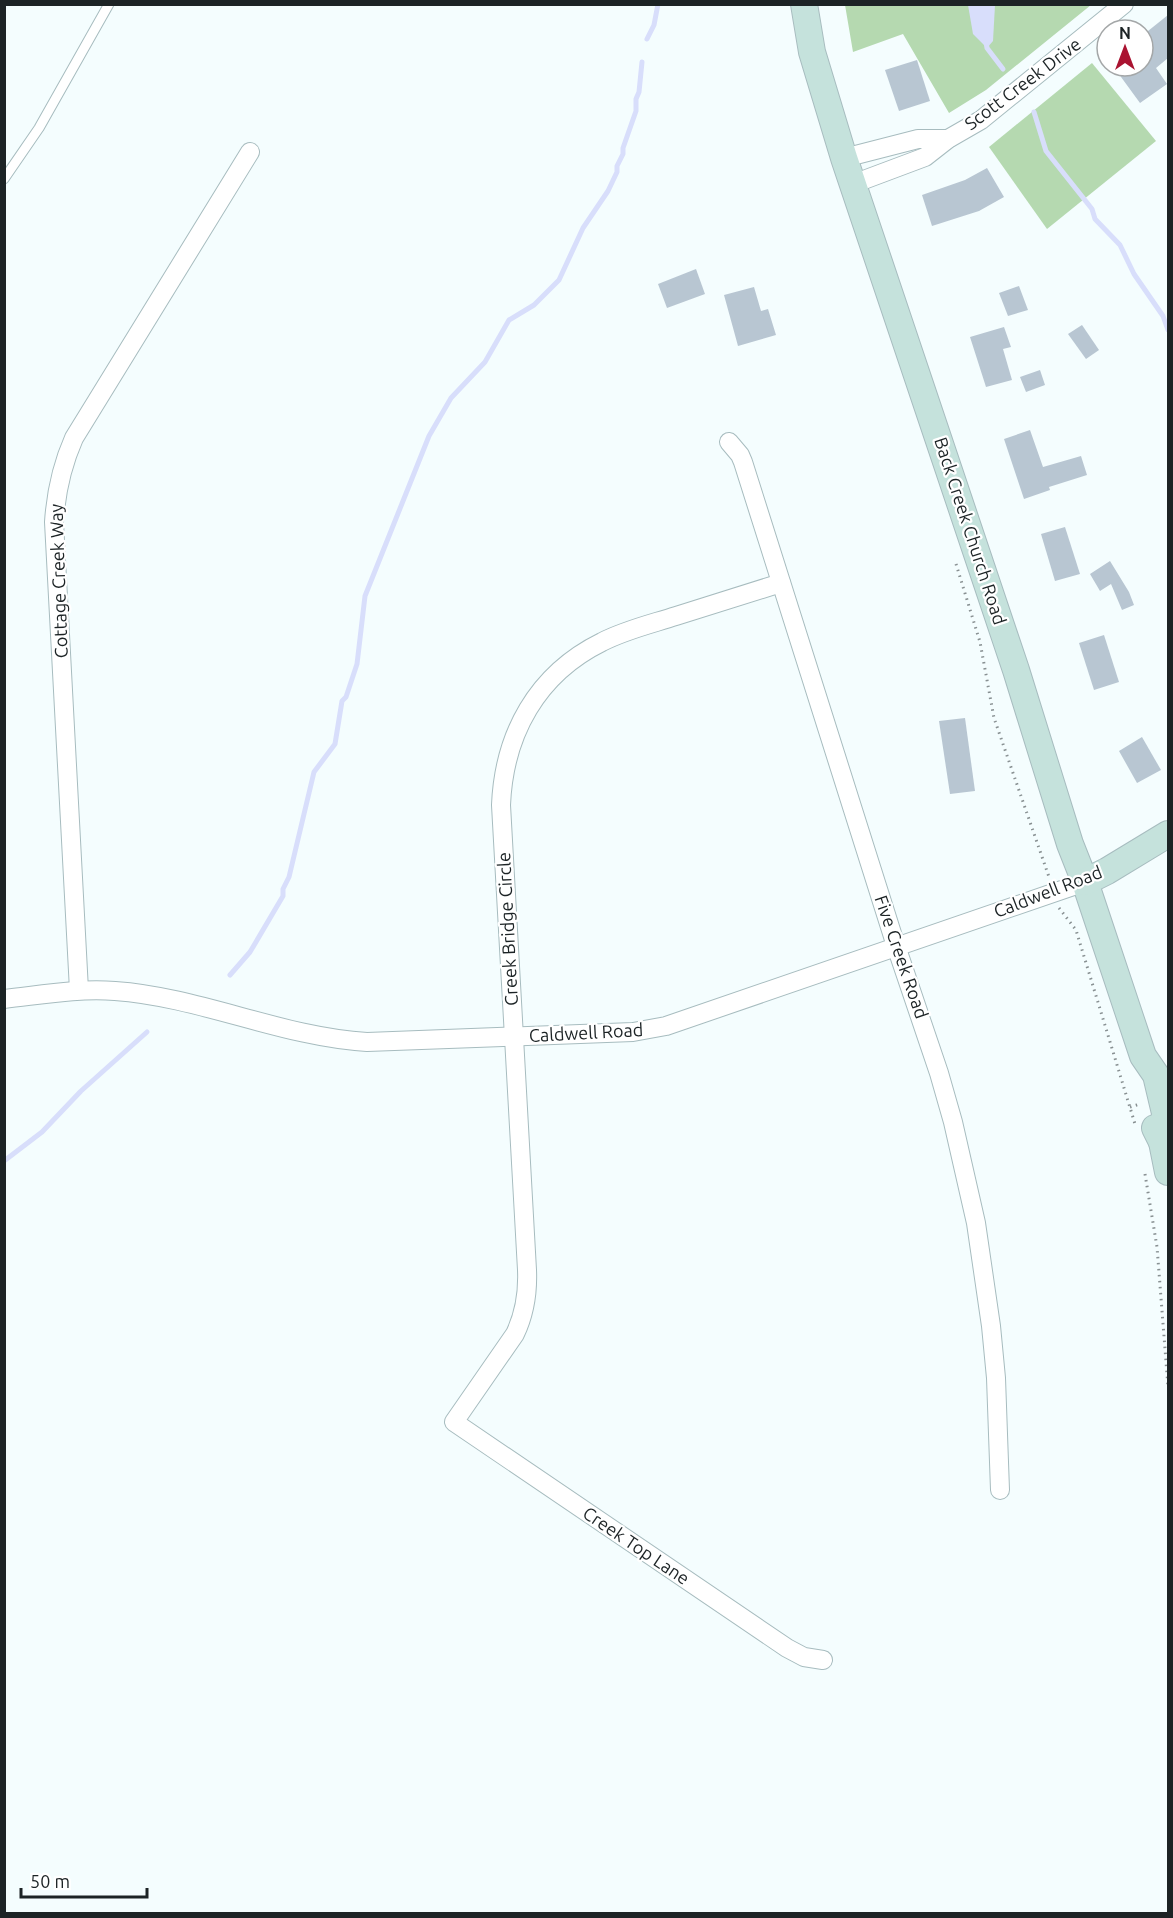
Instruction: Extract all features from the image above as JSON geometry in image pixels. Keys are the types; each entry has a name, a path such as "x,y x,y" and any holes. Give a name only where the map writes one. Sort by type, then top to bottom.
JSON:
{"street":[{"name":"Back Creek Church Road","path":"804,4 812,52 844,158 1016,670 1070,844 1085,882 1143,1056 1138,1076 1147,1114 1162,1158"},
{"name":"Scott Creek Drive","path":"853,184 925,157 948,139 981,120 1124,4"},
{"name":"Scott Creek Drive","path":"844,158 918,139 948,139"},
{"name":"Cottage Creek Way","path":"80,990 54,522 58,488 64,462 74,438 250,152"},
{"name":"Five Creek Road","path":"729,442 743,462 896,946 939,1072 956,1132 976,1223 991,1326 996,1378 1000,1490"},
{"name":"Creek Bridge Circle","path":"454,1422 515,1334 527,1296 528,1276 501,805 503,777 509,750 524,716 545,686 572,660 603,641 781,583"},
{"name":"Caldwell Road","path":"4,999 80,990 115,991 150,996 349,1041 367,1042 633,1032 666,1026 1085,882 1168,834"},
{"name":"Creek Top Lane","path":"454,1422 786,1648 804,1657 823,1660"}],"lane":[{"path":"4,178 39,128 109,4"}],"path":[{"path":"980,642 994,718 1047,872"},
{"path":"1041,853 1050,850"},
{"path":"1057,902 1060,912 1076,930 1136,1127"},
{"path":"1130,1107 1140,1104"},
{"path":"1162,1158 1157,1247 1168,1387"}],"green space":[{"path":"845,5 1091,5 986,90 949,113 903,34 853,52"},
{"path":"1092,63 1095,67 1095,78 1104,78 1156,141 1047,229 989,147"}],"water":[{"path":"968,5 995,5 993,41 987,48 973,34"}],"building":[{"path":"1168,15 1168,58 1156,68 1167,84 1140,103 1122,78 1155,78 1155,25"},
{"path":"917,60 930,101 899,111 885,70"},
{"path":"987,168 1004,197 979,211 932,226 922,195 965,180"},
{"path":"696,269 705,294 667,308 658,284"},
{"path":"1019,286 1028,310 1008,316 999,293"},
{"path":"754,287 761,311 768,309 776,335 738,346 724,295"},
{"path":"1082,325 1099,350 1086,359 1068,334"},
{"path":"1004,327 1011,347 1003,349 1012,380 986,387 970,337"},
{"path":"1040,370 1045,385 1026,392 1020,377"},
{"path":"1030,430 1043,467 1081,456 1087,475 1049,487 1050,490 1024,499 1004,439"},
{"path":"1065,527 1080,574 1055,581 1041,534"},
{"path":"1110,561 1129,592 1134,605 1122,610 1111,584 1100,591 1090,574"},
{"path":"1104,635 1119,682 1094,690 1079,643"},
{"path":"965,718 975,791 950,794 939,721"},
{"path":"1142,737 1161,770 1137,783 1119,751"}],"waterway":[{"path":"647,39 654,25 658,4"},
{"path":"986,42 987,48 1003,69"},
{"path":"230,975 250,952 283,896 314,772 335,744 342,701 346,697 357,664 365,596 429,436 451,398 485,362 509,320 534,305 559,280 583,228 608,191 617,172 636,111 642,62"},
{"path":"1034,112 1046,151 1092,209 1095,219 1120,245 1134,274 1163,316 1168,330"},
{"path":"4,1161 42,1132 81,1091 147,1032"}]}
